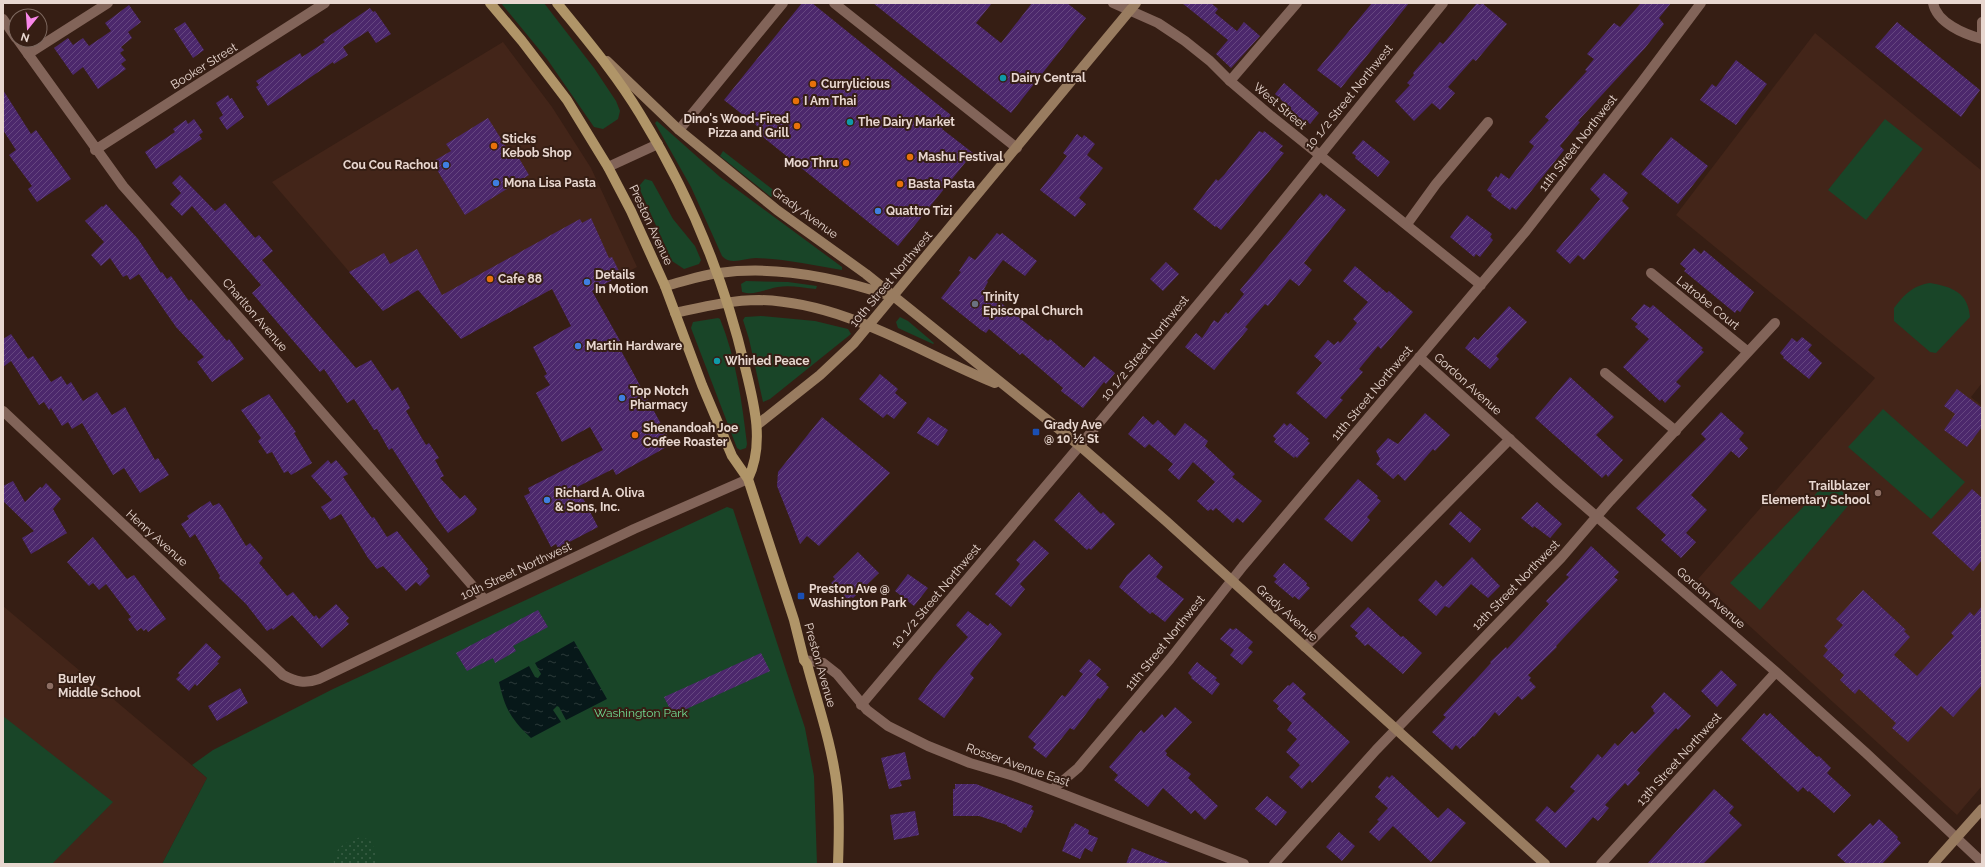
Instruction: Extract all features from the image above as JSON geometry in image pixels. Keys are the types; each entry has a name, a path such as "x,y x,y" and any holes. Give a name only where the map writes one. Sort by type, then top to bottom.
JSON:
{"main road":[{"name":"Preston Avenue","path":"490,3 522,41 567,100 608,167 631,211 665,286 702,385 732,456 748,479 794,620 804,660 807,664 830,746 836,780 840,828 838,864"},
{"path":"557,3 596,50 640,113 658,144 701,233 717,273 741,348 757,425 754,466 748,479"},
{"name":"10th Street Northwest","path":"757,425 820,375 854,344 1136,3"},
{"name":"Grady Avenue","path":"596,50 679,130 777,210 866,274 1080,446 1232,581 1544,864"},
{"path":"665,286 717,273 742,271 795,273 840,280 894,297"},
{"name":"Grady Avenue","path":"675,313 727,302 759,300 816,307 869,325 955,367 1006,388"},
{"path":"1932,864 1982,809"}],"street":[{"path":"28,54 108,3"},
{"name":"Booker Street","path":"95,150 326,3"},
{"path":"679,130 783,3"},
{"path":"834,3 1017,148"},
{"name":"West Street","path":"1113,3 1158,23 1185,41 1210,61 1230,81 1319,155 1407,224 1481,285"},
{"path":"1230,81 1296,3"},
{"name":"10 1/2 Street Northwest","path":"861,705 1254,237 1443,3"},
{"name":"11th Street Northwest","path":"1052,790 1078,768 1170,659 1232,581 1526,231 1701,3"},
{"path":"1933,3 1937,14 1960,31 1982,39"},
{"path":"1982,22 1982,34"},
{"name":"Charlton Avenue","path":"24,48 95,150 123,186 263,344 484,599"},
{"path":"1407,224 1436,184 1488,122"},
{"path":"608,167 658,144"},
{"name":"Latrobe Court","path":"1651,273 1748,352"},
{"name":"12th Street Northwest","path":"1274,864 1396,730 1561,558 1775,323"},
{"name":"Gordon Avenue","path":"1419,357 1510,439 1776,672 1866,753 1982,862"},
{"path":"1605,373 1676,430"},
{"name":"Henry Avenue","path":"3,411 284,675 295,682"},
{"path":"1305,647 1510,439"},
{"name":"10th Street Northwest","path":"295,682 308,683 318,679 634,529 748,479"},
{"name":"Rosser Avenue East","path":"804,660 823,663 837,674 861,705 888,726 928,746 970,763 1014,776 1052,790 1244,864"},
{"name":"13th Street Northwest","path":"1601,864 1776,672"}],"shaded area":[{"name":"Trailblazer Elementary School","path":"1815,33 1982,171 1982,383 1971,397 1982,406 1982,786 1957,815 1698,579 1875,378 1676,215"},
{"path":"503,42 552,107 591,168 637,267 561,307 552,289 461,339 418,290 383,311 272,182"},
{"name":"Burley Middle School","path":"3,606 207,778 162,864 3,864"}],"green space":[{"path":"501,3 544,3 594,68 616,101 620,111 618,119 603,129 594,127 547,59"},
{"path":"1885,119 1923,149 1866,220 1828,190"},
{"path":"657,121 720,177 842,267 842,270 799,262 756,258 729,261 722,256 691,187 655,123"},
{"path":"723,151 776,192 771,197 720,156"},
{"path":"645,179 652,181 673,219 695,246 701,260 699,264 684,269 672,261 640,190 640,185"},
{"path":"746,281 788,282 817,286 816,289 783,286 756,293 747,293 742,292 741,284"},
{"path":"1930,283 1945,286 1958,292 1966,302 1970,317 1936,353 1930,352 1894,321 1894,308 1909,291 1918,286"},
{"path":"761,316 815,321 848,329 851,334 770,399 763,402 749,339 743,320 745,317"},
{"path":"900,317 908,321 934,343 933,344 898,328 896,322"},
{"path":"718,318 720,319 726,334 740,396 747,444 746,448 740,450 737,448 691,328 693,322"},
{"path":"1883,409 1965,482 1931,519 1848,447"},
{"path":"1830,479 1852,501 1760,610 1730,583"},
{"name":"Washington Park","path":"727,507 733,509 805,728 814,776 817,864 162,864 207,778 192,765 213,750 333,689"},
{"path":"3,716 113,802 52,864 3,864"},
{"path":"361,837 370,840 376,852 375,864 334,864 334,858 338,849 346,843"}],"water":[{"path":"574,641 607,699 566,720 557,706 553,710 561,722 531,738 518,725 506,707 499,682 529,666 535,677 538,678 541,674 535,663"}],"building":[{"name":"The Dairy Market","path":"802,3 812,3 952,116 942,129 973,153 898,246 758,133 761,129 724,100"},
{"name":"Dairy Central","path":"873,3 992,3 976,23 1001,43 1032,3 1067,3 1086,18 1011,113"},
{"path":"1182,3 1211,3 1218,9 1215,13 1237,31 1244,22 1260,36 1231,68 1216,54 1228,40"},
{"path":"1372,3 1409,3 1341,88 1317,70"},
{"path":"1477,3 1480,5 1482,3 1507,24 1476,61 1473,59 1448,87 1455,93 1440,110 1432,103 1414,121 1395,101 1410,85 1407,83 1414,75 1413,73 1440,42 1443,44"},
{"path":"1641,3 1671,3 1659,18 1664,24 1645,48 1578,121 1580,122 1560,146 1564,150 1516,210 1512,207 1510,210 1491,196 1492,194 1487,190 1496,176 1498,178 1501,173 1509,179 1534,146 1529,142 1549,120 1545,117 1587,71 1585,70 1594,59 1587,54 1614,23 1620,27"},
{"path":"129,5 141,22 128,32 132,38 121,47 124,50 120,53 126,60 121,64 126,69 98,89 83,67 73,75 54,48 68,38 73,45 83,38 89,46 111,31 105,23"},
{"path":"370,8 373,12 375,11 391,34 376,43 368,31 343,47 348,55 334,64 333,62 268,106 256,87 259,85 256,81 300,53 302,57 325,42 323,40"},
{"path":"185,22 204,50 193,58 174,29"},
{"path":"1897,22 1980,90 1961,117 1875,47"},
{"path":"1736,60 1767,84 1736,125 1700,100 1712,84 1716,87"},
{"path":"1284,83 1319,113 1310,124 1307,121 1305,123 1275,94"},
{"path":"3,90 31,134 36,130 71,179 37,202 28,189 32,186 9,155 16,150 3,130"},
{"path":"228,95 230,99 232,98 244,117 227,130 219,118 223,115 216,103"},
{"path":"488,118 513,158 517,155 529,175 465,215 432,162 451,151 446,144"},
{"path":"194,119 203,132 199,135 202,139 156,169 145,152 175,132 173,129 186,120 188,124"},
{"path":"1259,131 1263,133 1264,131 1283,146 1279,150 1284,153 1221,230 1193,209 1216,179 1218,181 1224,175"},
{"path":"1077,134 1082,138 1084,135 1095,144 1087,155 1103,168 1079,198 1086,204 1075,217 1040,190 1067,156 1063,153"},
{"path":"1671,137 1708,166 1678,204 1641,174"},
{"path":"1363,140 1390,162 1378,177 1355,158 1356,156 1352,153"},
{"path":"1604,173 1628,193 1622,201 1629,208 1584,260 1578,255 1570,264 1556,251 1600,199 1590,189"},
{"path":"180,175 215,211 225,203 255,238 259,235 273,251 262,260 356,368 371,360 392,391 398,387 410,408 406,411 426,445 429,443 439,458 435,460 444,476 440,478 460,499 465,495 477,509 474,514 448,533 436,517 392,448 389,450 377,429 374,430 354,399 347,403 324,369 320,372 252,293 261,285 192,206 182,216 170,204 181,193 172,183"},
{"path":"1320,193 1324,197 1326,194 1346,210 1304,263 1312,270 1299,286 1290,279 1268,306 1265,304 1245,327 1248,329 1214,370 1185,347 1196,333 1202,338 1214,320 1218,323 1226,312 1228,314 1244,294 1240,290"},
{"path":"106,204 138,239 161,273 162,272 167,279 171,276 189,301 191,299 227,341 229,339 244,359 212,382 197,362 204,357 176,327 139,274 130,280 127,275 123,277 110,258 101,266 91,255 104,242 85,221"},
{"path":"1467,215 1492,234 1490,237 1493,240 1480,257 1476,254 1474,257 1450,237"},
{"path":"591,218 609,258 612,257 621,275 592,291 623,346 619,347 672,444 616,475 613,469 577,487 598,527 558,548 556,544 551,547 524,496 530,493 528,488 603,450 590,427 562,442 536,393 550,385 544,376 547,374 533,347 571,326 552,289 461,339 418,290 383,311 349,272 384,253 390,264 417,249 442,295 580,219 582,223"},
{"path":"997,233 1000,235 1002,233 1037,261 1025,276 1003,260 987,281 988,282 984,289 1048,341 1050,339 1084,368 1094,356 1115,373 1106,384 1104,382 1083,408 1061,391 1063,388 1022,353 1020,355 989,329 986,333 981,330 941,298 961,272 959,271 969,256 975,260"},
{"path":"1694,248 1701,254 1704,250 1754,292 1740,312 1737,310 1735,313 1684,271 1686,269 1680,264"},
{"path":"1166,262 1179,274 1163,291 1150,279"},
{"path":"1355,266 1387,293 1389,291 1413,312 1381,349 1378,346 1359,369 1363,372 1340,398 1343,400 1326,419 1296,393 1322,363 1314,356 1328,340 1334,345 1338,341 1340,343 1357,323 1353,319 1368,302 1343,281"},
{"path":"1644,304 1650,308 1653,305 1703,348 1701,350 1704,352 1676,382 1681,386 1665,403 1662,399 1660,401 1623,367 1649,339 1635,327 1638,324 1631,319"},
{"path":"1509,306 1527,322 1496,356 1499,359 1490,369 1465,348 1474,337 1478,340"},
{"path":"11,334 28,359 33,356 51,382 61,376 67,385 71,382 83,401 97,392 112,415 125,407 155,460 158,458 169,475 140,493 124,468 113,475 82,423 72,429 68,422 62,426 51,408 49,410 44,402 39,405 11,361 3,367 3,339"},
{"path":"1802,337 1812,345 1808,350 1822,363 1809,379 1783,358 1784,357 1780,353 1792,338 1797,342"},
{"path":"880,374 898,389 895,393 907,403 894,419 887,414 883,418 859,399"},
{"path":"1570,377 1614,417 1596,435 1623,460 1608,477 1606,474 1602,478 1535,418"},
{"path":"1957,389 1982,408 1982,427 1967,447 1944,430 1955,414 1944,406"},
{"path":"269,394 296,432 294,433 312,463 291,475 288,471 284,473 272,452 267,454 258,441 261,438 241,410"},
{"path":"1721,412 1744,433 1739,439 1748,448 1739,458 1731,451 1691,495 1707,510 1686,533 1696,542 1681,558 1661,540 1666,535 1636,508 1706,439 1701,434"},
{"path":"1425,413 1450,435 1435,451 1433,449 1405,481 1398,474 1393,479 1376,464 1380,459 1376,451 1388,438 1398,444"},
{"path":"1143,416 1153,425 1158,420 1175,436 1185,423 1208,441 1205,446 1235,474 1232,477 1262,501 1243,523 1237,518 1233,523 1216,508 1213,511 1211,509 1208,511 1197,501 1215,482 1193,462 1179,480 1168,470 1173,464 1149,444 1145,448 1128,434"},
{"path":"822,417 890,473 819,546 807,536 800,544 777,486 778,472"},
{"path":"928,417 948,430 938,446 917,433"},
{"path":"1284,423 1287,426 1290,423 1309,439 1307,441 1310,443 1297,458 1295,456 1294,458 1274,442 1276,439 1273,436"},
{"path":"328,460 331,464 336,460 348,474 343,477 372,518 374,517 387,537 397,531 428,569 426,571 430,576 420,586 416,582 406,591 383,566 377,569 368,558 341,514 330,520 321,507 332,500 311,476"},
{"path":"1358,479 1378,496 1377,498 1381,501 1367,517 1370,520 1352,542 1324,519"},
{"path":"13,481 25,502 46,483 61,499 53,509 67,533 31,554 22,538 34,531 3,501 3,486"},
{"path":"1972,489 1982,498 1982,560 1973,571 1932,533"},
{"path":"1079,492 1101,514 1103,512 1115,524 1091,550 1089,548 1087,550 1054,520"},
{"path":"210,501 213,506 219,503 246,546 250,543 263,558 259,563 287,596 293,592 314,617 316,615 319,619 336,604 349,618 346,621 349,624 322,648 292,615 273,630 272,628 267,631 246,604 219,578 220,576 195,534 190,538 181,524 189,519 187,516"},
{"path":"1537,502 1562,524 1550,538 1534,526 1533,528 1521,518"},
{"path":"1460,511 1481,529 1470,543 1449,524"},
{"path":"93,537 127,579 134,575 166,619 148,632 146,629 144,631 141,628 137,631 128,619 131,617 106,584 99,590 93,583 89,586 67,562"},
{"path":"1034,540 1049,553 1020,584 1025,589 1011,607 995,594 1020,564 1016,560"},
{"path":"1591,546 1619,572 1614,577 1618,580 1556,646 1557,647 1528,675 1531,678 1529,680 1536,687 1522,700 1518,696 1499,716 1495,712 1474,737 1473,736 1460,749 1456,745 1452,750 1432,732 1446,717 1443,715 1491,663 1490,662 1506,647 1507,649 1549,604 1546,601 1569,577 1566,575"},
{"path":"858,552 879,573 853,598 851,597 848,600 831,583 835,579 833,577"},
{"path":"1149,554 1163,567 1156,577 1184,599 1165,622 1152,612 1150,614 1119,587 1127,575"},
{"path":"1472,557 1500,586 1488,598 1471,584 1449,608 1445,606 1436,616 1418,600 1436,580 1443,587"},
{"path":"1284,563 1307,583 1306,585 1310,588 1299,600 1294,596 1293,598 1274,582 1277,579 1273,576"},
{"path":"908,574 928,588 914,606 895,591"},
{"path":"1863,590 1906,630 1904,631 1910,637 1894,655 1917,676 1954,636 1951,633 1970,612 1974,616 1982,606 1982,685 1953,717 1941,706 1908,742 1892,728 1896,723 1859,689 1855,694 1840,680 1844,675 1823,656 1828,650 1824,646 1843,625 1836,619"},
{"path":"1368,607 1401,637 1403,636 1422,653 1403,674 1368,644 1365,646 1355,636 1358,633 1350,626"},
{"path":"538,610 548,627 513,646 516,651 495,663 493,658 467,671 456,653"},
{"path":"968,611 988,626 990,623 1002,634 970,674 974,678 944,718 918,699 935,675 968,637 956,625"},
{"path":"1230,628 1233,630 1236,628 1253,642 1248,648 1253,652 1242,665 1230,655 1234,650 1220,639"},
{"path":"206,643 221,657 217,662 219,663 197,686 195,684 189,691 176,679 180,675 178,673"},
{"path":"761,653 770,671 673,715 664,697"},
{"path":"1089,659 1101,669 1096,675 1109,687 1100,699 1098,698 1074,730 1070,728 1046,758 1033,748 1036,744 1028,737 1062,695 1065,697 1083,674 1079,671"},
{"path":"1197,662 1217,678 1215,680 1220,684 1212,695 1191,678 1192,677 1188,673"},
{"path":"1721,670 1737,685 1717,707 1701,691"},
{"path":"1293,682 1306,694 1302,698 1350,742 1312,783 1310,780 1302,789 1289,777 1300,765 1286,752 1297,739 1287,730 1292,723 1277,709 1279,706 1273,701 1288,685 1289,686"},
{"path":"240,688 248,703 217,721 208,706"},
{"path":"1664,692 1691,716 1678,730 1676,728 1637,770 1640,773 1628,786 1625,783 1605,805 1609,808 1598,821 1593,817 1566,848 1535,820 1547,806 1555,813 1575,791 1570,787 1598,754 1602,758 1615,743 1618,746 1632,731 1635,734 1655,713 1651,707"},
{"path":"1175,707 1192,722 1165,751 1167,753 1166,755 1191,774 1188,778 1218,806 1205,820 1195,810 1191,814 1163,788 1148,807 1114,780 1118,775 1109,767 1141,730 1144,733 1162,714 1165,718"},
{"path":"1764,713 1767,716 1770,713 1817,757 1819,756 1831,768 1827,773 1851,795 1834,813 1803,787 1798,792 1741,739"},
{"path":"905,752 911,779 900,781 902,786 889,789 881,758"},
{"path":"1392,775 1438,818 1448,808 1466,823 1431,862 1393,826 1379,841 1369,832 1388,808 1375,797 1381,790 1378,787 1387,776 1389,778"},
{"path":"955,784 976,784 1033,806 1031,809 1034,811 1026,828 1024,827 1021,833 1007,825 979,816 953,816 953,789 955,789"},
{"path":"1714,789 1734,807 1729,813 1742,825 1703,864 1647,864"},
{"path":"1267,796 1287,812 1276,826 1255,809"},
{"path":"915,811 919,835 894,840 890,815"},
{"path":"1879,819 1898,837 1897,839 1901,843 1882,864 1847,864 1837,855 1870,823 1873,826"},
{"path":"1075,823 1089,830 1088,834 1098,838 1092,852 1085,848 1080,859 1062,851 1072,826 1073,827"},
{"path":"1339,832 1355,846 1342,861 1326,847"},
{"path":"1132,848 1170,863 1170,864 1126,864"}],"place":[{"name":"Dairy Central","path":"1003,78"},
{"name":"Currylicious","path":"813,84"},
{"name":"I Am Thai","path":"796,101"},
{"name":"The Dairy Market","path":"850,122"},
{"name":"Dino's Wood-Fired Pizza and Grill","path":"797,126"},
{"name":"Sticks Kebob Shop","path":"494,146"},
{"name":"Mashu Festival","path":"910,157"},
{"name":"Moo Thru","path":"846,163"},
{"name":"Cou Cou Rachou","path":"446,165"},
{"name":"Mona Lisa Pasta","path":"496,183"},
{"name":"Basta Pasta","path":"900,184"},
{"name":"Quattro Tizi","path":"878,211"},
{"name":"Cafe 88","path":"490,279"},
{"name":"Details In Motion","path":"587,282"},
{"name":"Trinity Episcopal Church","path":"975,304"},
{"name":"Martin Hardware","path":"578,346"},
{"name":"Whirled Peace","path":"717,361"},
{"name":"Top Notch Pharmacy","path":"622,398"},
{"name":"Grady Ave @ 10 ½ St","path":"1036,432"},
{"name":"Shenandoah Joe Coffee Roaster","path":"635,435"},
{"name":"Trailblazer Elementary School","path":"1878,493"},
{"name":"Richard A. Oliva & Sons, Inc.","path":"547,500"},
{"name":"Preston Ave @ Washington Park","path":"801,596"},
{"name":"Burley Middle School","path":"50,686"}]}
